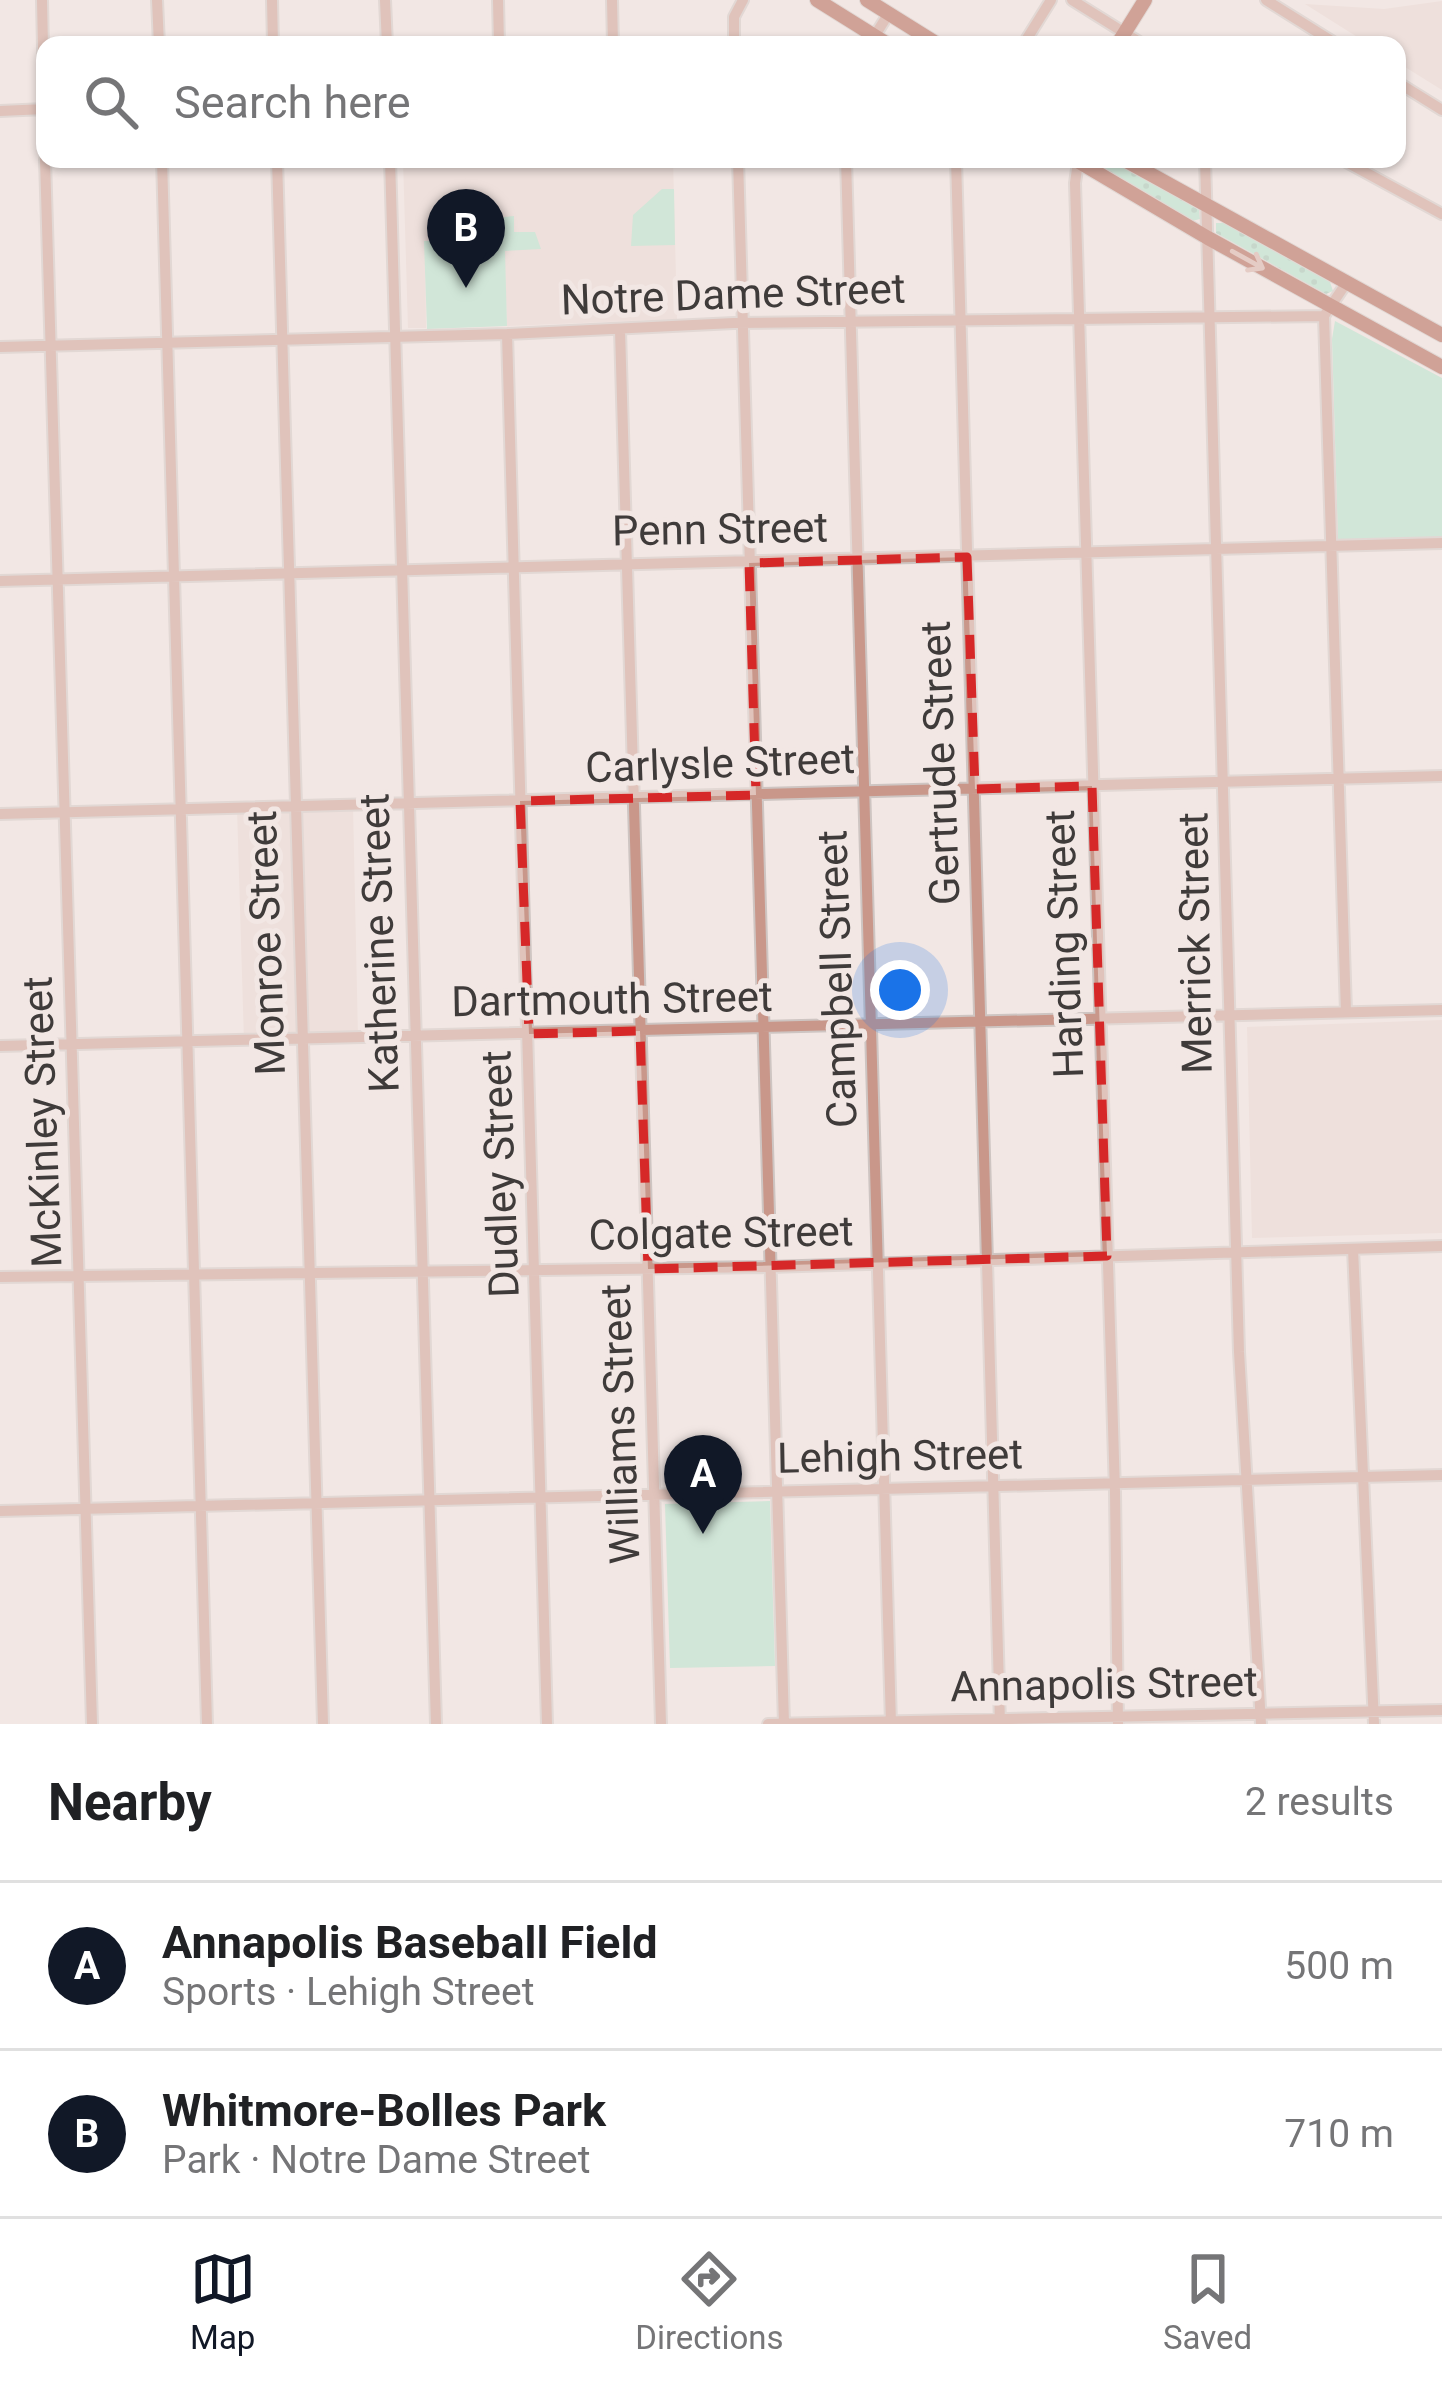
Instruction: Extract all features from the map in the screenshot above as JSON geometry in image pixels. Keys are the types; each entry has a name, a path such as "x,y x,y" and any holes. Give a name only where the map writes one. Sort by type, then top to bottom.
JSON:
{"main road":[{"path":"817,0 866,36"},
{"path":"868,0 926,36"},
{"path":"1122,36 1144,0"},
{"path":"1090,168 1328,311 1442,367"},
{"path":"1139,168 1442,335"}],"street":[{"path":"42,0 43,36"},
{"path":"158,0 159,36"},
{"path":"272,0 273,36"},
{"path":"385,0 387,36"},
{"path":"498,0 499,36"},
{"path":"612,0 613,36"},
{"path":"734,36 734,17 743,0"},
{"path":"1029,36 1051,0"},
{"path":"1072,0 1116,36"},
{"path":"1267,0 1324,36"},
{"path":"875,36 889,13"},
{"path":"1406,88 1442,110"},
{"path":"0,111 36,110"},
{"name":"McKinley Street","path":"45,168 92,1724"},
{"path":"162,168 207,1724"},
{"name":"Monroe Street","path":"277,168 323,1724"},
{"name":"Katherine Street","path":"390,168 436,1724"},
{"path":"738,168 784,1724"},
{"name":"Campbell Street","path":"846,168 891,1723"},
{"name":"Gertrude Street","path":"956,168 1000,1722"},
{"name":"Harding Street","path":"1076,168 1118,1721"},
{"name":"Merrick Street","path":"1205,168 1236,1252 1261,1719"},
{"path":"1358,168 1442,214"},
{"path":"1346,1012 1328,311 1347,282"},
{"name":"Notre Dame Street","path":"0,347 743,324 1210,318 1328,311"},
{"name":"Williams Street","path":"620,330 661,1724"},
{"name":"Dudley Street","path":"507,334 547,1724"},
{"name":"Penn Street","path":"0,581 1442,543"},
{"name":"Carlysle Street","path":"0,814 1442,776"},
{"name":"Dartmouth Street","path":"0,1046 1442,1010"},
{"name":"Colgate Street","path":"0,1277 770,1267 1442,1246"},
{"path":"1353,1249 1374,1718"},
{"name":"Lehigh Street","path":"0,1511 1442,1475"},
{"name":"Annapolis Street","path":"768,1724 1374,1718 1442,1710"}],"highlighted area":[{"path":"967,557 975,789 1092,786 1107,1256 648,1269 640,1031 529,1034 520,801 756,795 749,563"}],"shaded area":[{"path":"1442,1 1442,90 1406,68 1406,36 1356,36 1305,4 1384,9"},
{"path":"403,168 673,168 677,319 507,326 504,239 425,241 426,328 408,328"},
{"path":"353,806 358,1038 244,1041 237,808"},
{"path":"1442,1020 1442,1233 1252,1238 1247,1027"}],"green space":[{"path":"1103,168 1127,168 1199,210 1200,219 1192,221"},
{"path":"662,189 674,189 675,245 631,246 633,215"},
{"path":"514,216 514,232 535,232 541,249 505,251 507,326 427,329 424,241 503,239 504,217"},
{"path":"1216,223 1224,223 1330,282 1333,291 1326,294 1216,233"},
{"path":"1335,321 1442,378 1442,538 1338,541"},
{"path":"770,1501 775,1666 670,1668 665,1504"}],"place":[{"name":"Whitmore-Bolles Park","path":"466,288"},
{"name":"Annapolis Baseball Field","path":"703,1534"}]}
